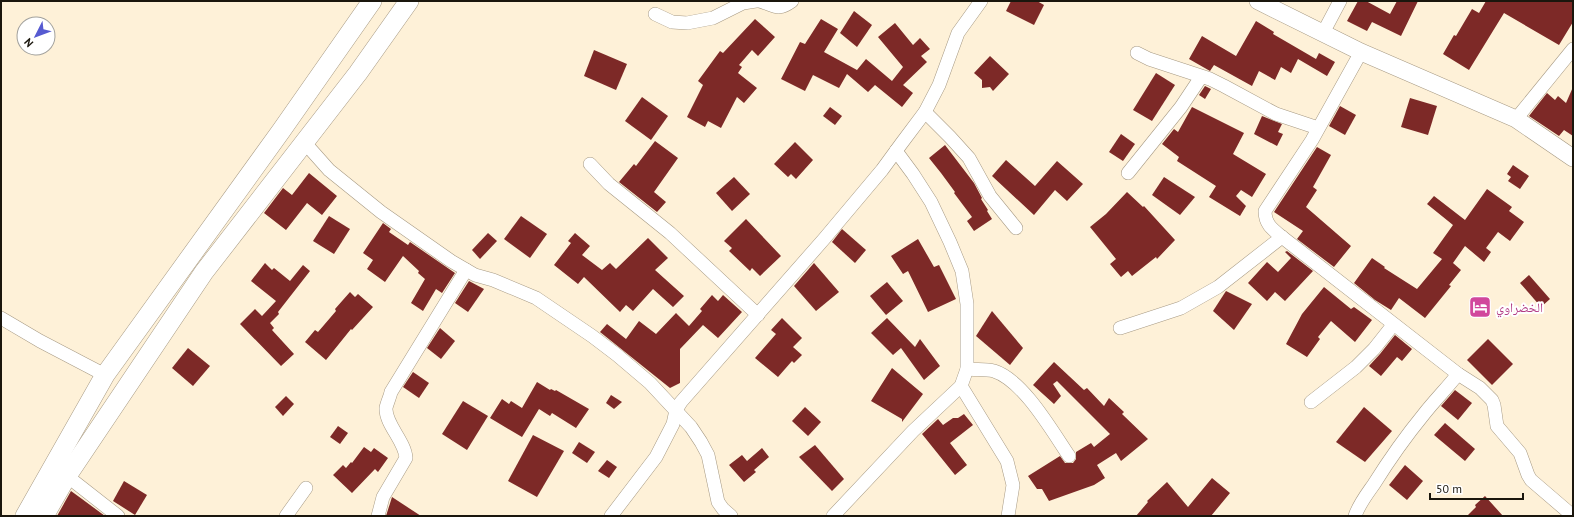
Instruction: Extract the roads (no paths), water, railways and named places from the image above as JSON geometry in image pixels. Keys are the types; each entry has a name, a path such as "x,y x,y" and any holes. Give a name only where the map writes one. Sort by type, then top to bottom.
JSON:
{"main road":[{"path":"25,516 105,375 281,131 372,1"},
{"path":"44,516 67,476 204,272 358,73 409,1"}],"street":[{"path":"655,14 672,22 687,23 713,18 743,3 758,1 777,8 784,7 792,1"},
{"path":"611,516 656,457 674,424 676,410 824,238 896,151 925,112 939,85 958,34 981,1"},
{"path":"1258,1 1360,52 1516,118 1573,158"},
{"path":"1323,33 1340,1"},
{"path":"1516,118 1573,49"},
{"path":"1360,52 1318,128 1265,211 1265,218 1268,225 1394,325 1458,374 1480,388 1492,400 1497,426 1520,453 1531,480 1573,516"},
{"path":"1137,53 1149,59 1224,86 1276,114 1318,128"},
{"path":"1128,173 1181,107 1202,77"},
{"path":"925,112 969,158 990,196 1016,228"},
{"path":"305,143 329,170 381,212 466,270 475,275 492,280 530,296 558,312 617,354 650,383 691,427 708,455 718,502 731,516"},
{"path":"834,516 913,431 961,386 967,369 967,304 962,271 931,202 896,151"},
{"path":"590,164 609,184 670,233 758,315"},
{"path":"1120,328 1182,308 1218,286 1282,237"},
{"path":"378,516 383,497 406,458 405,451 386,408 391,392 466,270"},
{"path":"1,318 40,341 105,375"},
{"path":"1311,402 1356,367 1374,349 1394,325"},
{"path":"967,369 995,371 1007,378 1025,393 1069,456"},
{"path":"1356,516 1360,505 1380,474 1425,413 1449,387 1458,374"},
{"path":"961,386 1007,461 1013,485 1008,516"},
{"path":"67,476 118,516"},
{"path":"286,516 306,488"}],"place":[{"name":"الخضراوي","path":"1480,307"}]}
